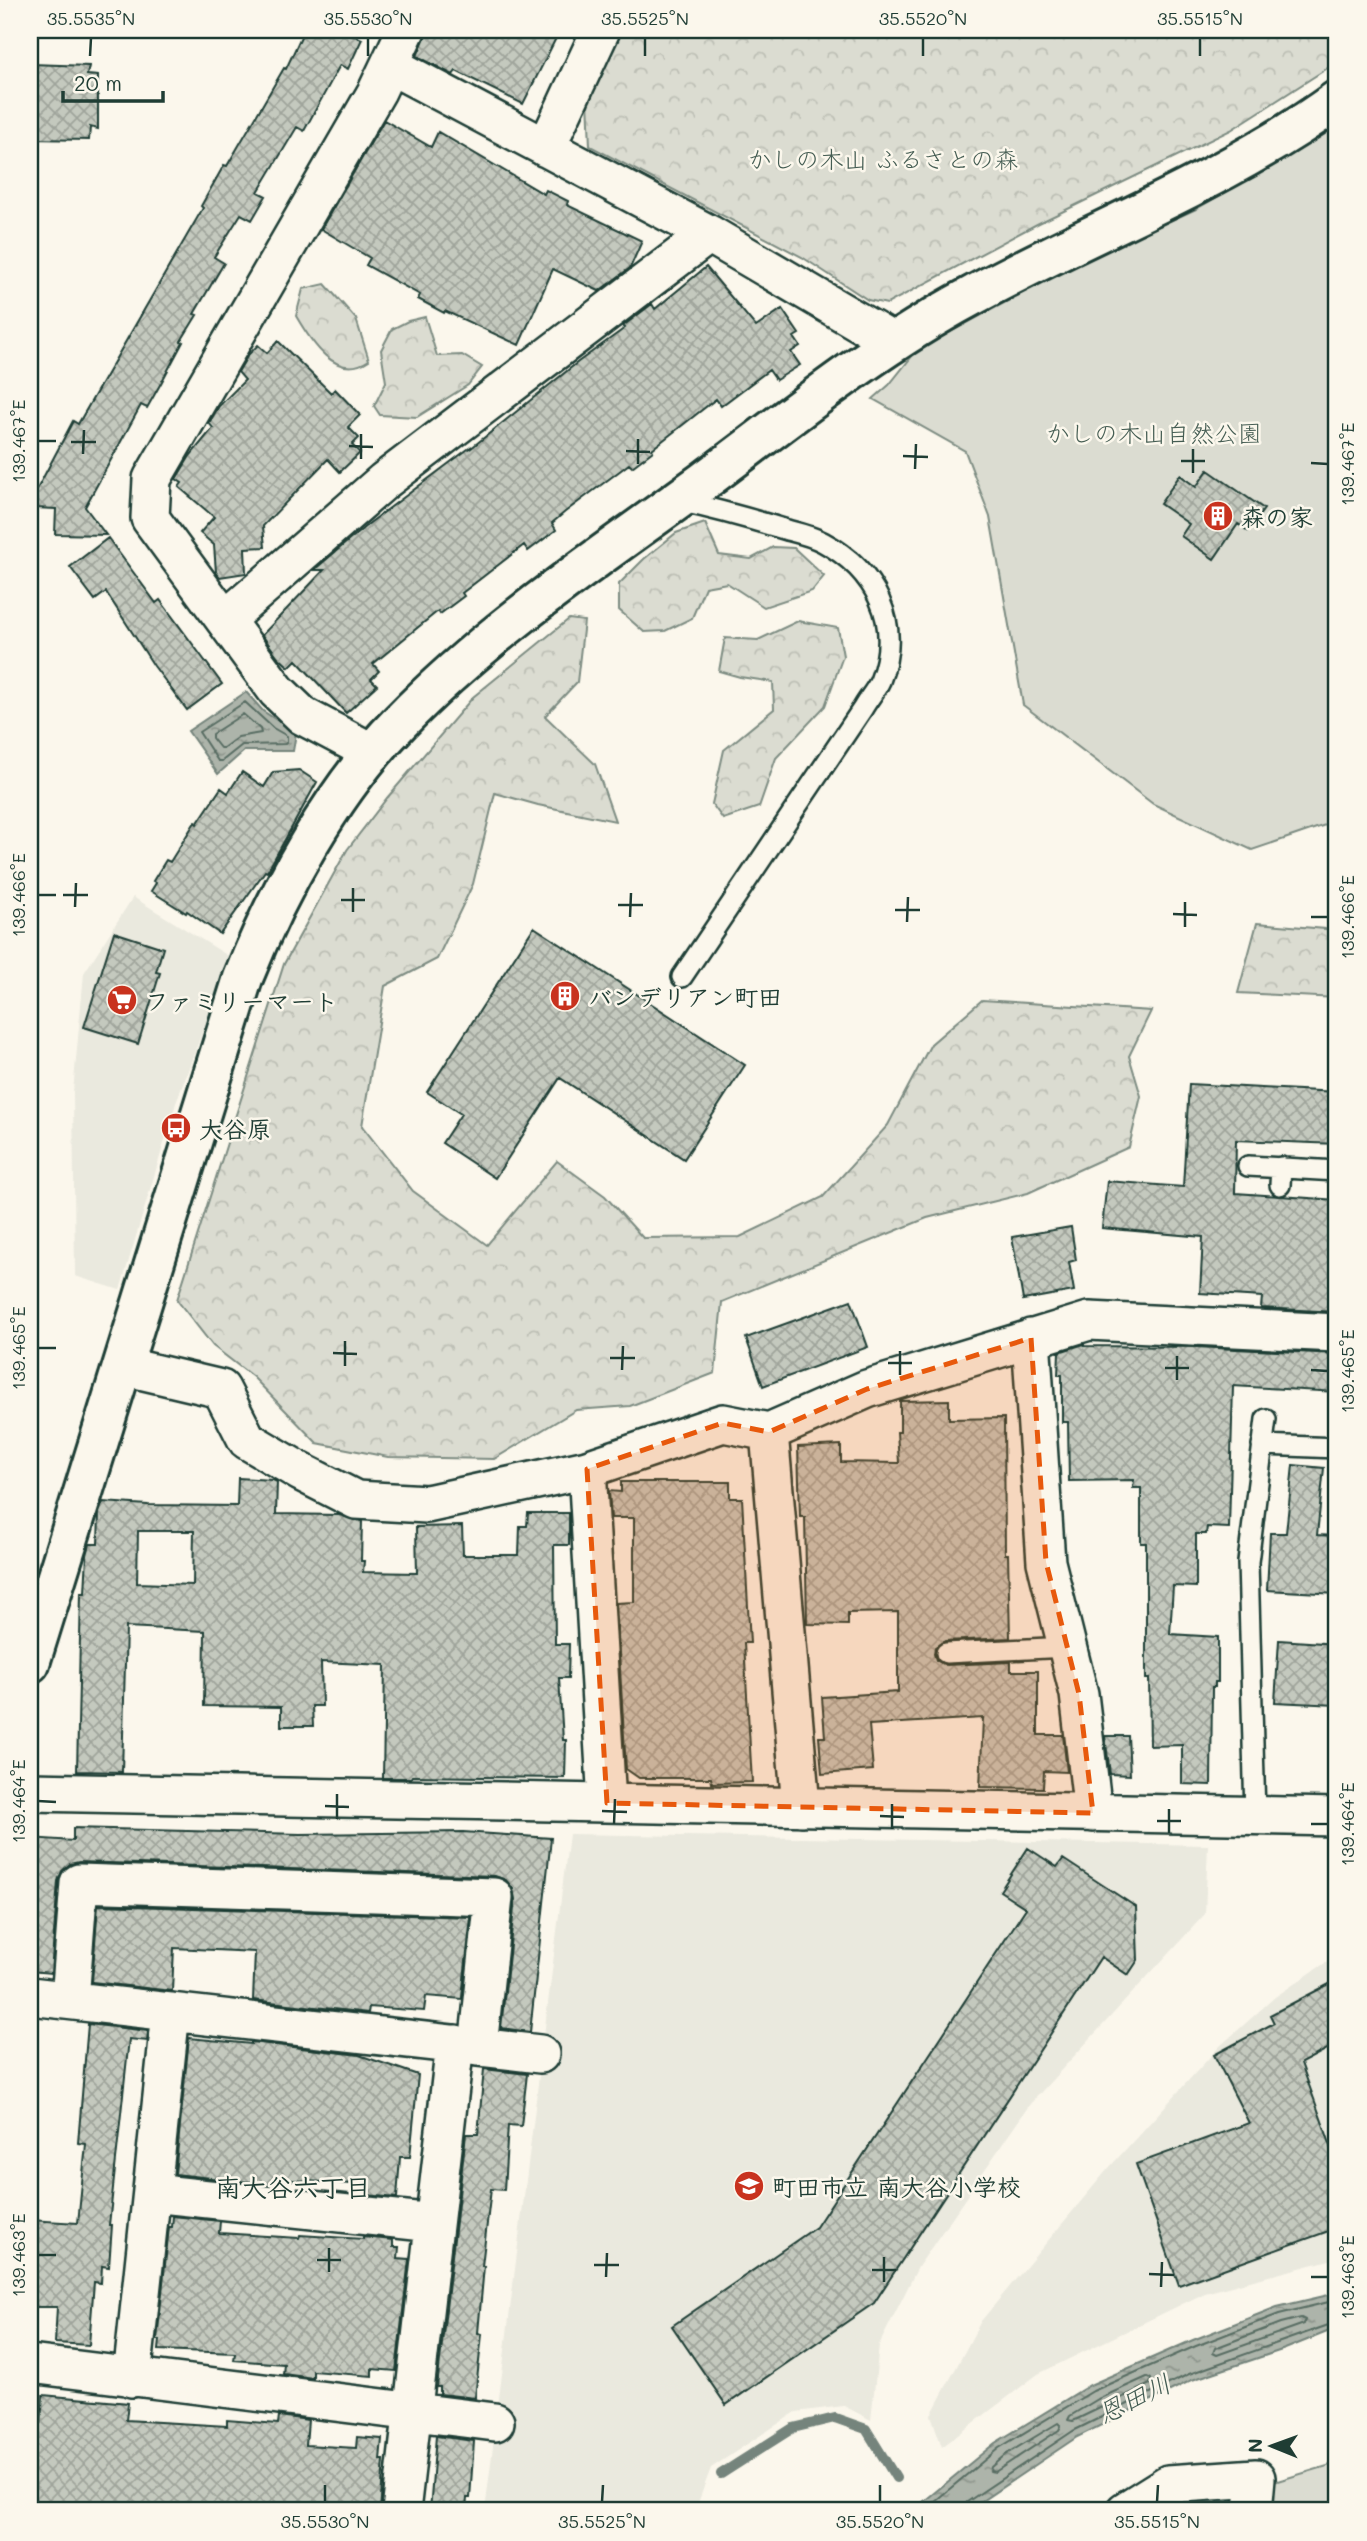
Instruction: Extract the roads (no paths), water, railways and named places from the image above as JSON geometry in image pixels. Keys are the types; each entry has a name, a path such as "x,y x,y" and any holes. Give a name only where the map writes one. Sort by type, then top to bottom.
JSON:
{"street":[{"path":"373,753 303,716 277,691 150,518 152,479 390,65 406,30"},
{"path":"546,148 601,30"},
{"path":"390,65 709,234 893,342"},
{"path":"30,1663 243,978 257,943 292,874 332,808 373,753 437,686 502,630 893,342 967,298 1053,253 1185,190 1282,138 1337,100"},
{"path":"225,620 384,481 709,234"},
{"path":"123,1366 221,1389 247,1440 356,1500 427,1504 587,1469 723,1423 769,1432 867,1389 1089,1321 1337,1333"},
{"path":"1031,1338 1046,1562 1079,1694 1093,1813"},
{"path":"769,1432 801,1807"},
{"path":"587,1469 607,1803"},
{"path":"30,1792 1337,1817"},
{"path":"70,2000 79,1883 494,1897 434,2223 401,2511"},
{"path":"30,1996 540,2054"},
{"path":"132,2378 171,2012"},
{"path":"152,2193 434,2223"},
{"path":"30,2364 495,2422"},
{"path":"1125,2511 1168,2484 1256,2477 1253,2511"}],"lane":[{"path":"677,500 739,515 821,540 852,561 873,587 887,616 888,647 880,681 682,976"},
{"path":"1248,1166 1280,1176 1337,1171"},
{"path":"1255,1815 1248,1562 1266,1419"},
{"path":"1262,1445 1337,1448"},
{"path":"946,1653 1067,1647"}],"water":[{"path":"246,692 263,711 296,733 293,751 244,751 218,774 188,731"},
{"name":"恩田川","path":"1337,2293 1337,2328 1285,2349 1192,2380 1077,2437 967,2511 912,2511 995,2443 1090,2385 1277,2307"}],"waterway":[{"path":"721,2474 793,2428 835,2418 866,2429 896,2478"}],"place":[{"name":"森の家","path":"1218,516"},
{"name":"バンデリアン町田","path":"565,996"},
{"name":"ファミリーマート","path":"122,1000"},
{"name":"大谷原","path":"176,1128"},
{"name":"町田市立 南大谷小学校","path":"749,2186"}],"district":[{"name":"南大谷六丁目","path":"293,2187"}],"park label":[{"name":"かしの木山 ふるさとの森","path":"883,158"},
{"name":"かしの木山自然公園","path":"1154,432"}]}
